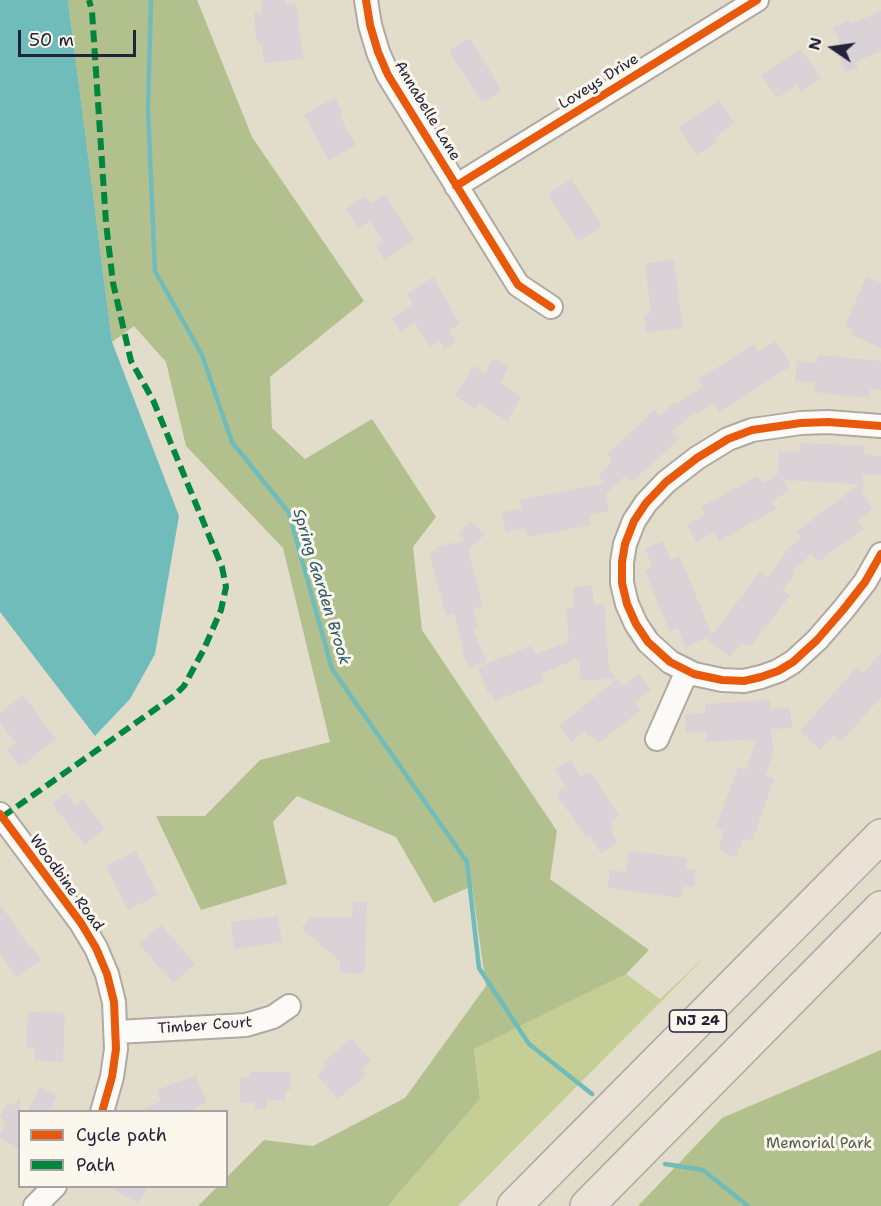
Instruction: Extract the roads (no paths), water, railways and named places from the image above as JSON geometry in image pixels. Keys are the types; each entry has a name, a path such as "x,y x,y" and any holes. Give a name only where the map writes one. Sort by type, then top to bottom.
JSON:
{"highway":[{"name":"NJ 24","path":"514,1206 881,836"},
{"path":"587,1206 881,908"}],"street":[{"name":"Annabelle Lane","path":"366,0 370,25 388,75 518,285 551,307"},
{"name":"Loveys Drive","path":"456,186 757,0"},
{"path":"881,426 828,422 801,423 752,430 728,439 666,482 646,503 634,521 625,544 622,583 627,604 636,624 648,642 670,662 687,671 722,680 744,681 778,671 793,662 830,625 865,582 881,554"},
{"path":"657,739 687,671"},
{"name":"Woodbine Road","path":"0,814 81,923 96,948 107,974 114,1002 117,1032 112,1077 103,1110"},
{"name":"Timber Court","path":"117,1032 246,1025 273,1017 289,1006"},
{"path":"35,1206 54,1188"}],"water":[{"path":"0,0 68,0 112,342 179,516 155,654 130,699 95,736 0,612"}],"waterway":[{"name":"Spring Garden Brook","path":"151,0 148,110 155,271 202,355 232,442 289,513 332,669 467,862 479,968 529,1044 592,1094"},
{"name":"Spring Garden Brook","path":"665,1164 703,1170 748,1206"}],"park label":[{"name":"Memorial Park","path":"819,1144"}]}
